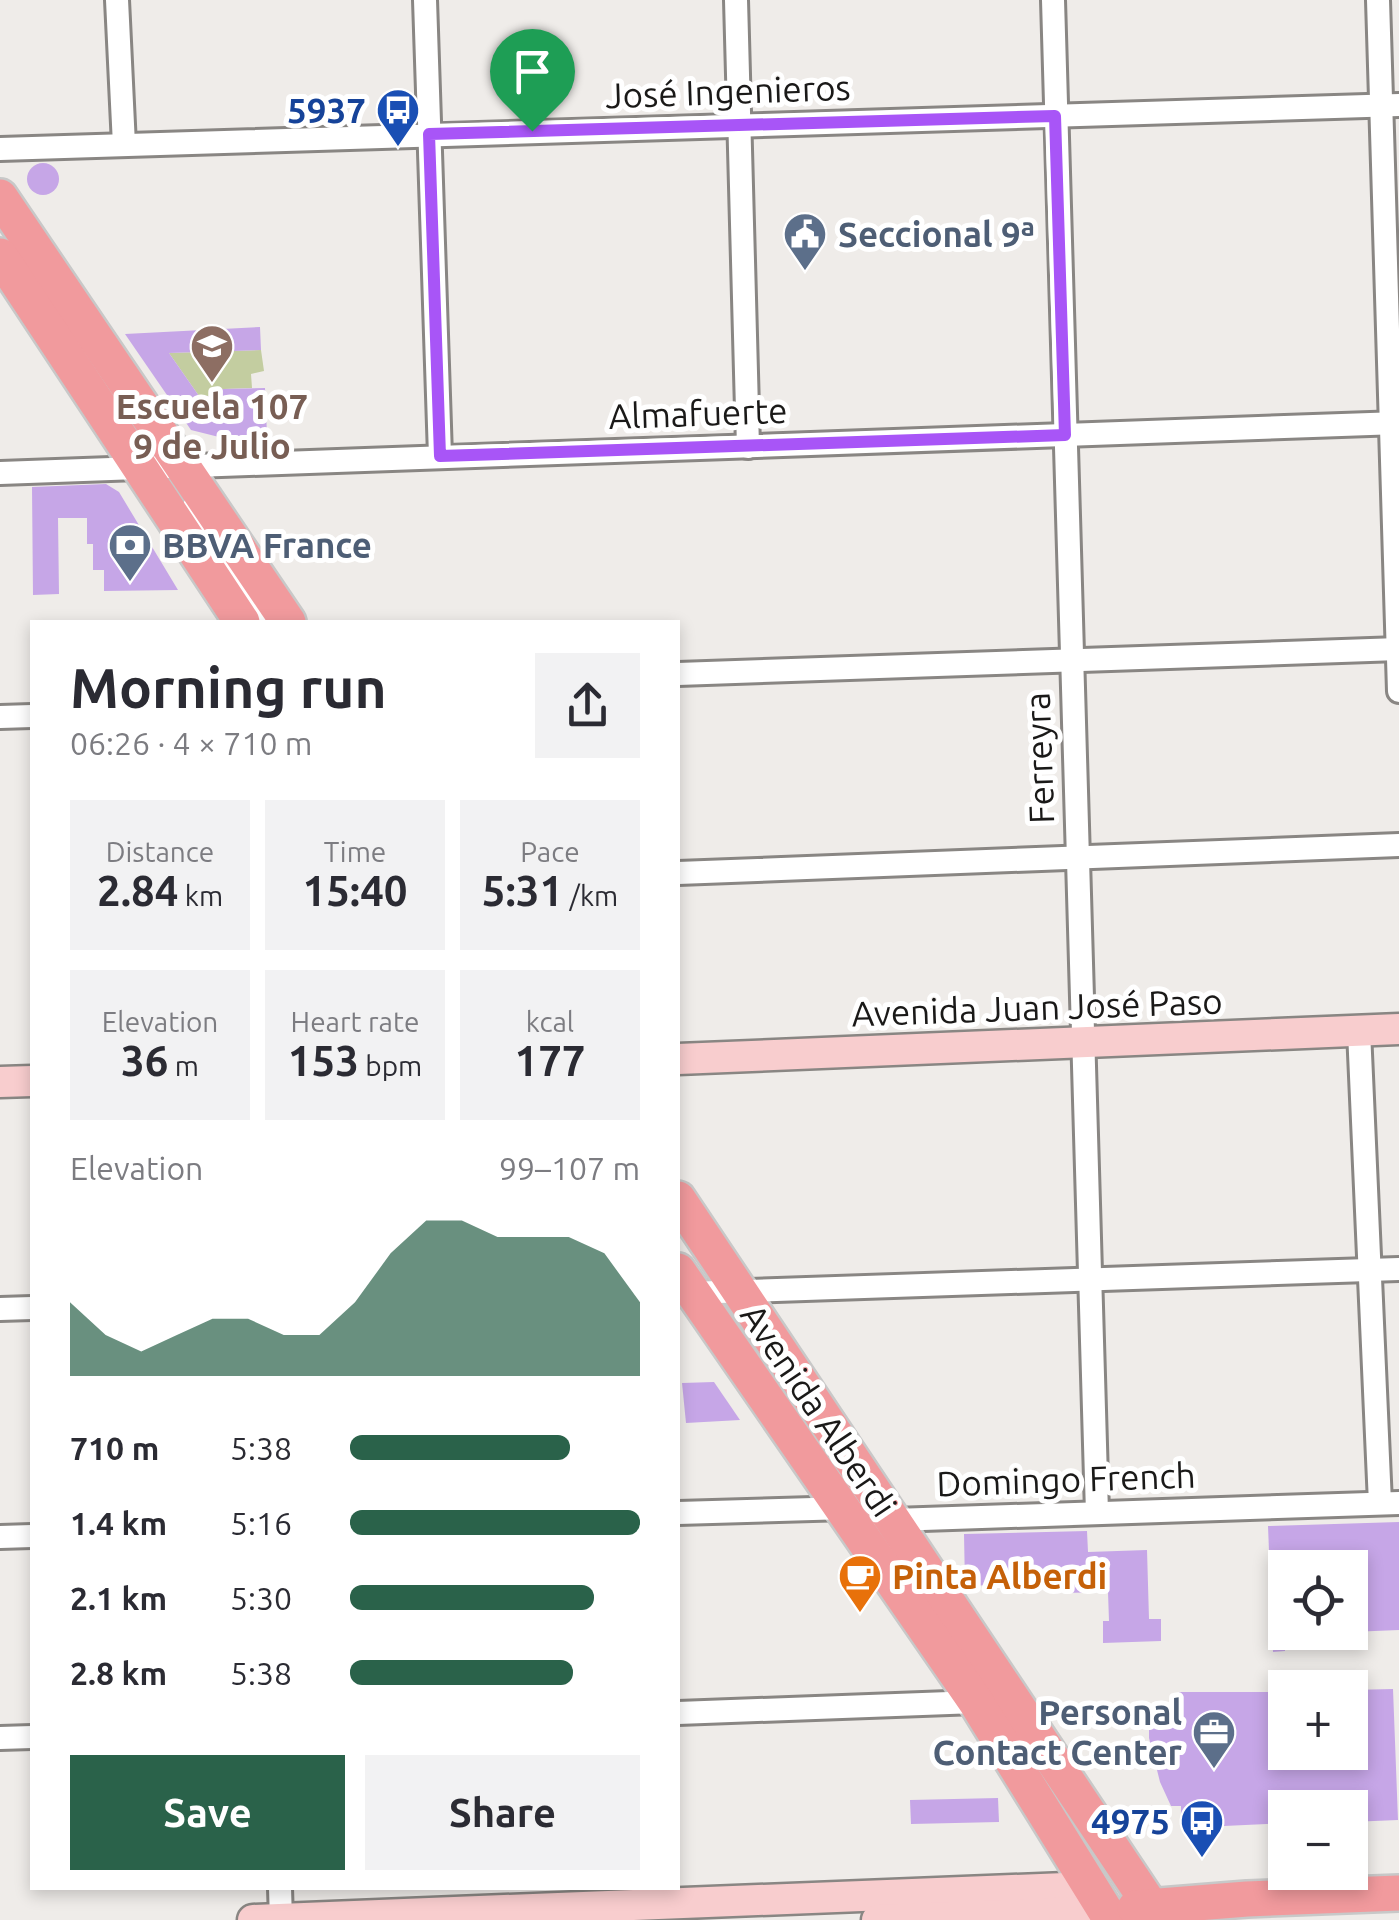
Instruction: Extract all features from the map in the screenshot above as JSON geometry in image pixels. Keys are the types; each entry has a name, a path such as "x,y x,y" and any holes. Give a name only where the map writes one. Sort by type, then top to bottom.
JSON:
{"main road":[{"path":"0,196 50,299 170,474 286,620"},
{"path":"0,256 50,299"},
{"path":"170,474 241,620"},
{"name":"Avenida Juan José Paso","path":"680,1060 1399,1029"},
{"path":"0,1082 30,1081"},
{"name":"Avenida Alberdi","path":"684,1215 894,1520 1128,1905"},
{"name":"Avenida Alberdi","path":"683,1286 844,1508 976,1702 1128,1905"},
{"path":"1368,1871 1399,1870"},
{"path":"253,1920 616,1905 1128,1905 1268,1883"},
{"path":"877,1920 1399,1893"}],"street":[{"path":"117,0 124,145"},
{"path":"426,0 440,456"},
{"path":"736,0 748,447"},
{"name":"Ferreyra","path":"1053,0 1097,1513"},
{"path":"1378,0 1390,105 1399,691"},
{"name":"José Ingenieros","path":"0,149 1390,105"},
{"name":"Almafuerte","path":"0,473 170,474 440,456 1395,424"},
{"path":"680,674 1398,649"},
{"path":"0,716 30,716"},
{"path":"680,874 1399,845"},
{"path":"1359,1030 1370,1270 1390,1503"},
{"path":"683,1286 741,1293 1399,1269"},
{"path":"0,1309 30,1308"},
{"name":"Domingo French","path":"680,1513 844,1508 894,1520 1390,1503"},
{"path":"0,1537 30,1536"},
{"path":"680,1712 976,1702"},
{"path":"0,1738 30,1737"},
{"path":"280,1890 281,1920"}],"lane":[{"path":"50,299 82,335 156,444 170,474 266,620"},
{"path":"50,299 82,335"},
{"path":"976,1702 1008,1712 1108,1857 1128,1905"},
{"path":"1019,1737 1033,1748"}],"green space":[{"path":"261,350 264,371 251,374 252,388 224,389 223,398 199,396 169,353"}],"building":[{"path":"43,163 55,167 59,179 55,191 43,195 31,191 27,179 31,167"},
{"name":"Escuela 107 9 de Julio","path":"260,327 261,350 169,353 199,396 213,396 223,389 265,388 267,435 219,437 191,430 125,334"},
{"path":"106,484 119,492 178,590 104,591 104,570 93,570 87,518 58,518 59,594 33,595 32,487"},
{"path":"714,1382 740,1420 686,1423 682,1383"},
{"path":"1399,1522 1399,1630 1368,1631 1368,1550 1269,1550 1268,1526"},
{"path":"1087,1531 1088,1552 1147,1550 1149,1619 1161,1619 1161,1641 1103,1643 1103,1621 1109,1621 1108,1592 1062,1593 1062,1583 965,1586 964,1534"},
{"path":"1393,1689 1398,1820 1368,1821 1368,1790 1268,1790 1268,1824 1181,1828 1181,1806 1171,1806 1160,1782 1149,1738 1149,1715 1180,1714 1179,1692 1268,1692 1268,1770 1368,1770 1368,1690"},
{"path":"998,1798 999,1822 911,1824 910,1800"}],"place":[{"name":"5937","path":"398,148"},
{"name":"Seccional 9ª","path":"805,272"},
{"name":"Escuela 107 9 de Julio","path":"212,384"},
{"name":"BBVA France","path":"130,583"},
{"name":"Pinta Alberdi","path":"860,1614"},
{"name":"Personal Contact Center","path":"1214,1770"},
{"name":"4975","path":"1202,1859"}],"route":[{"path":"1055,116 1065,435 440,456 429,134 532,131 1055,116"}]}
